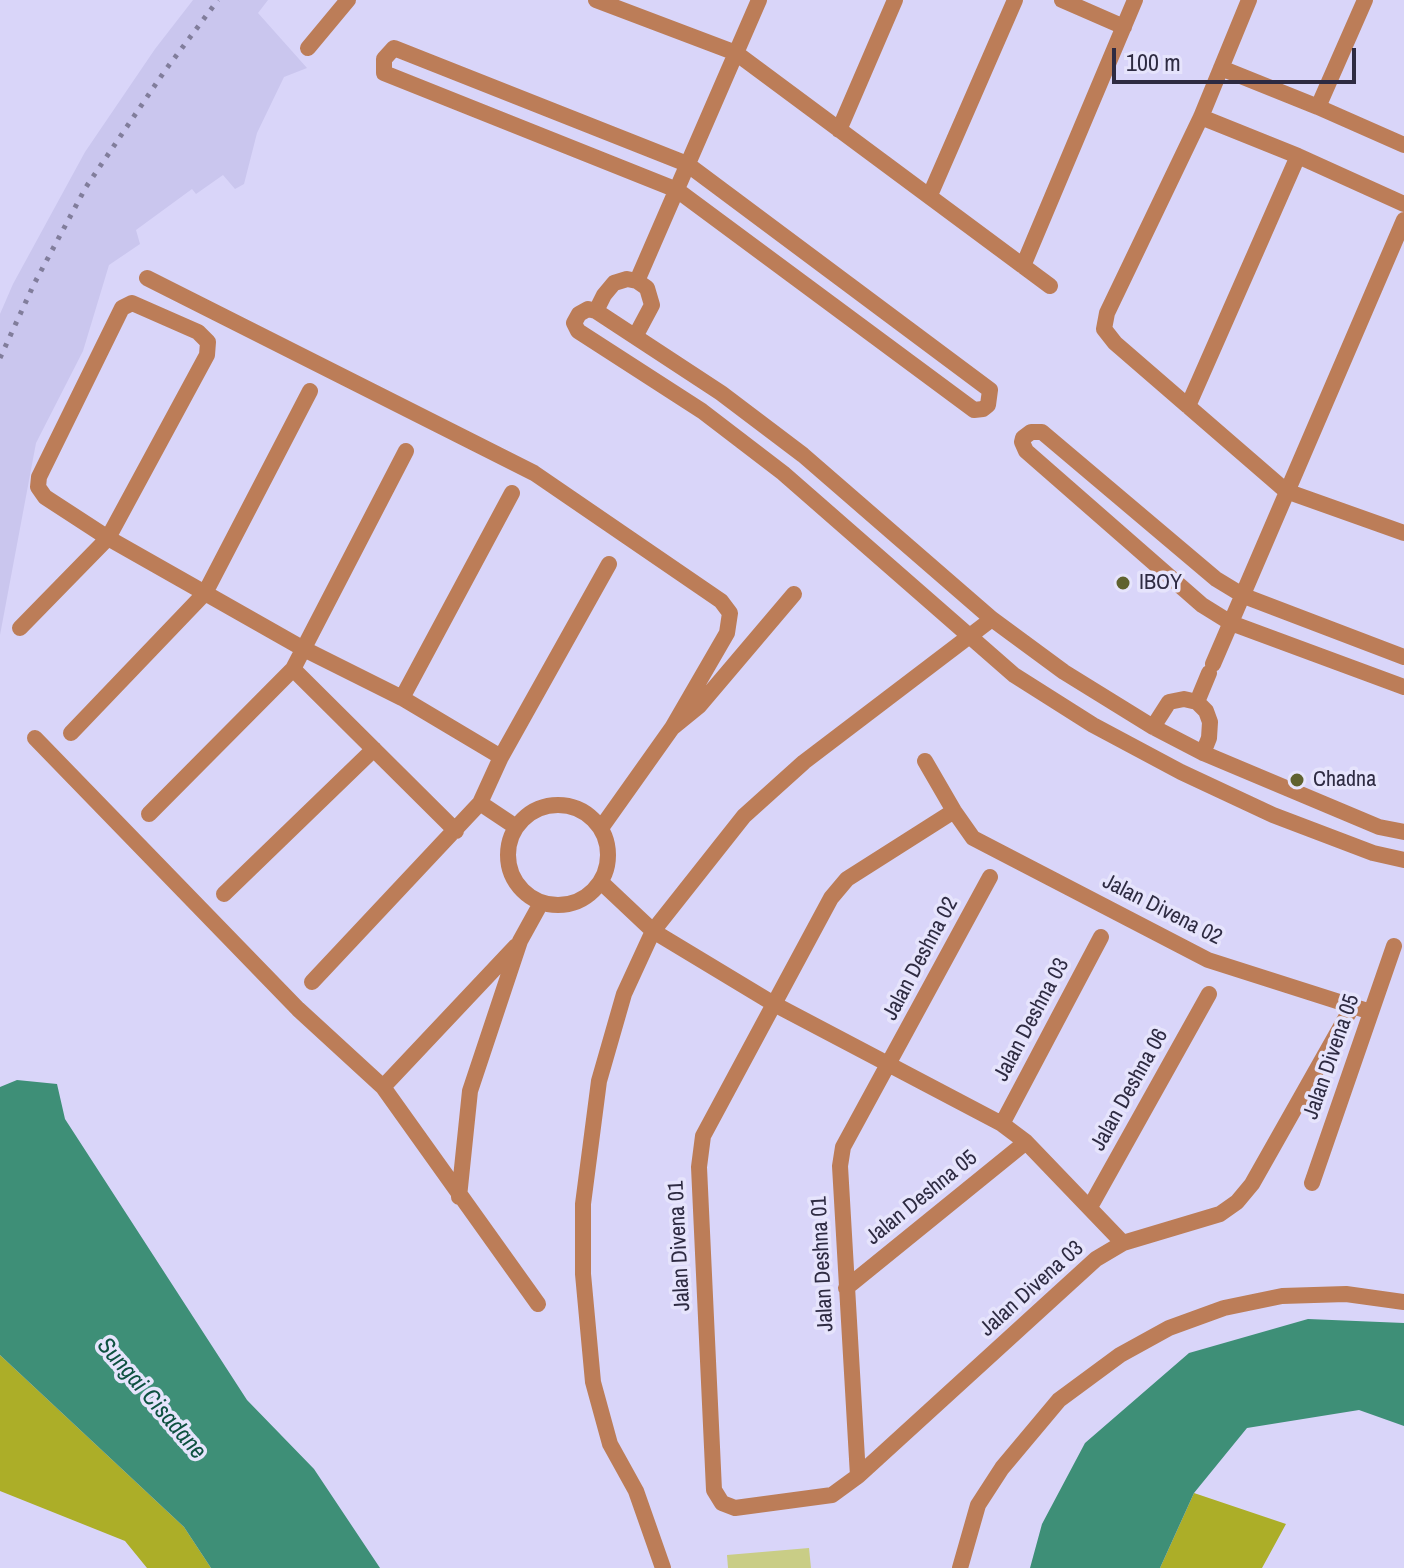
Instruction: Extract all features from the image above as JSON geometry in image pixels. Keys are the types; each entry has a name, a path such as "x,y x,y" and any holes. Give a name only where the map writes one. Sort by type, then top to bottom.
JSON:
{"street":[{"path":"308,48 348,0"},
{"path":"596,0 627,6 736,53 1050,286"},
{"path":"637,281 759,0"},
{"path":"839,130 895,0"},
{"path":"930,195 1015,0"},
{"path":"1062,0 1124,27"},
{"path":"1023,266 1135,0"},
{"path":"1249,0 1201,117 1107,313 1104,329 1115,343 1286,491 1404,533"},
{"path":"1318,107 1365,0"},
{"path":"394,48 687,164 990,390 988,405 974,410 677,190 384,73 384,59 394,48"},
{"path":"1221,68 1404,145"},
{"path":"1201,117 1404,204"},
{"path":"1188,406 1298,156"},
{"path":"1197,702 1404,220"},
{"path":"147,278 534,473 721,601 730,613 727,633 672,728 601,828"},
{"path":"596,311 614,283 627,279 637,281 647,288 652,305 636,335"},
{"path":"20,628 108,538 207,355 208,342 198,332 132,303 122,308 39,477 38,487 45,497 108,538 302,648 402,698 501,757"},
{"path":"1404,832 1365,821 1203,753 1153,727 1064,672 992,619 803,455 721,393 596,311 588,309 579,314 574,323 578,331 702,411 783,473 1014,675 1079,717 1181,772 1273,815 1373,853 1404,860"},
{"path":"71,733 205,593 310,391"},
{"path":"1404,657 1244,596 1216,579 1042,432 1031,432 1023,438 1026,451 1202,605 1231,623 1404,687"},
{"path":"149,814 293,669 406,451"},
{"path":"402,698 512,493"},
{"path":"312,982 480,803 501,757 609,564"},
{"path":"672,728 699,706 794,594"},
{"path":"663,1568 636,1491 610,1444 593,1382 583,1274 583,1204 599,1081 624,994 653,931 744,816 804,762 992,619"},
{"path":"293,669 456,831"},
{"path":"1153,727 1169,702 1184,699 1197,702 1206,711 1210,722 1209,738 1203,753"},
{"path":"35,738 298,1009 383,1087 538,1304"},
{"path":"224,894 374,749"},
{"name":"Jalan Divena 02","path":"925,761 973,838 1208,960 1371,1012"},
{"path":"480,803 516,827"},
{"path":"549,805 569,805 587,813 601,828 608,846 608,864 601,882 575,902 558,905 541,903 525,894 514,880 508,862 508,844 516,827 530,812 549,805"},
{"path":"774,1004 831,898 847,879 954,811"},
{"name":"Jalan Deshna 02","path":"890,1063 990,877"},
{"path":"601,882 653,931 774,1004 1002,1124 1026,1142 1123,1243"},
{"path":"459,1197 470,1091 520,941 541,903"},
{"name":"Jalan Deshna 03","path":"1002,1124 1101,937"},
{"path":"383,1087 520,941"},
{"name":"Jalan Divena 05","path":"1312,1183 1394,946"},
{"name":"Jalan Deshna 06","path":"1090,1207 1209,994"},
{"name":"Jalan Divena 01","path":"722,1503 714,1490 699,1167 703,1136 774,1004"},
{"name":"Jalan Divena 03","path":"722,1503 735,1508 832,1495 858,1476 1096,1259 1123,1243 1220,1214 1237,1202 1252,1184 1352,1007"},
{"name":"Jalan Deshna 01","path":"858,1476 840,1166 843,1147 890,1063"},
{"name":"Jalan Deshna 05","path":"846,1288 1026,1142"},
{"path":"960,1568 978,1505 1002,1468 1059,1400 1120,1355 1169,1328 1224,1308 1282,1296 1346,1294 1404,1302"}],"shaded area":[{"path":"193,0 268,0 258,13 307,68 284,77 257,133 244,184 235,189 223,175 196,194 192,189 136,230 140,244 109,265 83,351 36,443 0,635 0,314 13,284 85,152 155,49"},
{"path":"0,1355 184,1527 211,1568 147,1568 125,1541 0,1491"},
{"path":"1194,1493 1286,1524 1262,1568 1160,1568"},
{"path":"809,1548 811,1568 728,1568 727,1555"}],"water":[{"name":"Sungai Cisadane","path":"17,1080 57,1084 65,1119 247,1400 314,1469 380,1568 211,1568 184,1527 0,1355 0,1087"},
{"path":"1308,1319 1404,1323 1404,1426 1359,1410 1247,1428 1194,1493 1160,1568 1030,1568 1042,1524 1085,1443 1189,1353"}],"railway":[{"path":"0,358 34,284 86,187 164,72 218,0"}],"place":[{"name":"IBOY","path":"1123,583"},
{"name":"Chadna","path":"1297,780"}]}
